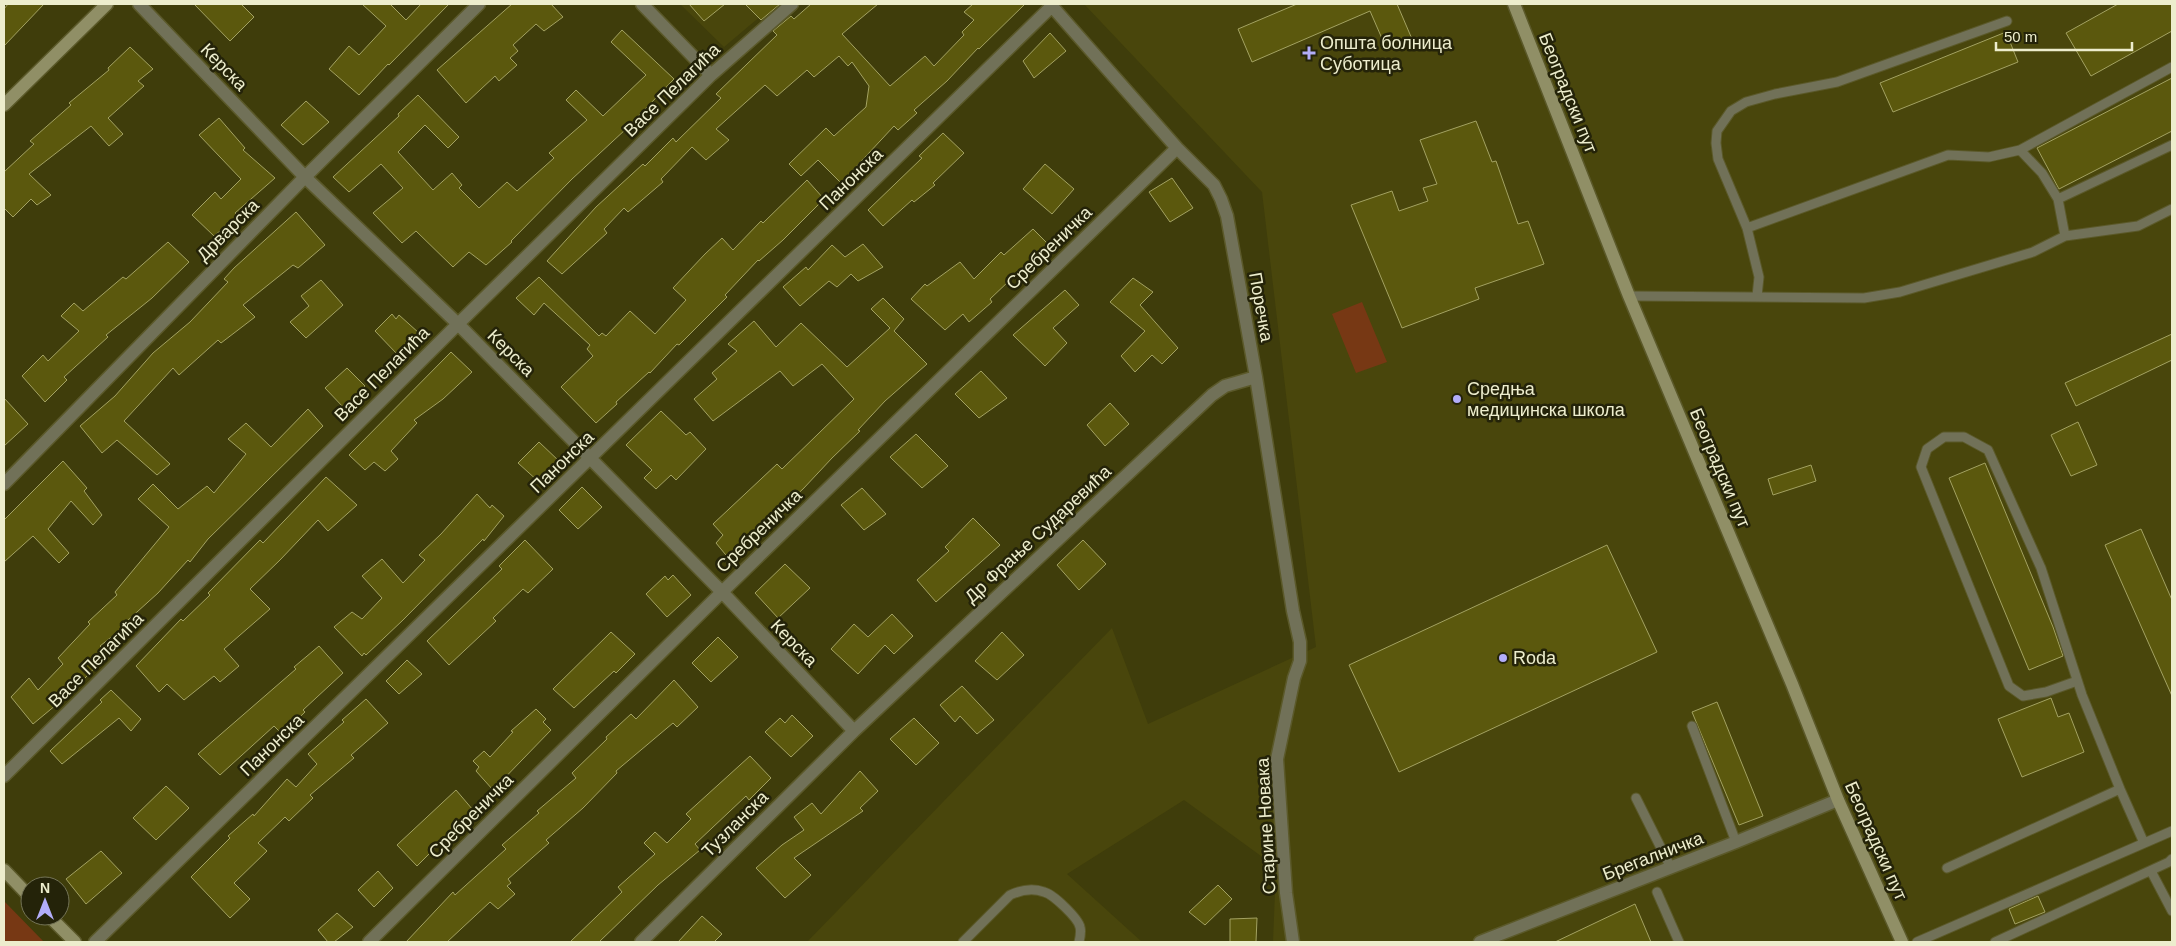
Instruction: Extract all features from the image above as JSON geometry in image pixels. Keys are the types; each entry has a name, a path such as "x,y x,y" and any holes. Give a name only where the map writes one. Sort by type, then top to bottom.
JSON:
{"main road":[{"path":"4,105 107,4"},
{"name":"Београдски пут","path":"1514,4 1629,296 1792,684 1838,800 1902,942"},
{"path":"4,870 20,887"},
{"path":"59,926 75,942"}],"street":[{"name":"Керска","path":"139,4 305,177 458,324 722,592 854,731"},
{"name":"Дрварска","path":"4,484 305,177 479,4"},
{"path":"642,4 711,75"},
{"name":"Васе Пелагића","path":"4,776 711,75 792,4"},
{"name":"Поречка","path":"1051,5 1177,148 1214,185 1227,216 1256,377 1291,601 1300,642 1300,662 1294,678"},
{"name":"Панонска","path":"95,942 1051,5"},
{"name":"Сребреничка","path":"369,942 722,592 1177,148"},
{"name":"Др Фрање Сударевића","path":"854,731 1212,395 1225,386 1256,377"},
{"name":"Старине Новака","path":"1294,678 1277,759 1286,893 1294,942"},
{"name":"Тузланска","path":"641,942 854,731"},
{"name":"Брегалничка","path":"1480,942 1671,868 1838,800"}],"lane":[{"path":"1757,296 1759,276 1747,228 1718,159 1717,132 1731,111 1746,102 1837,82 2008,21"},
{"path":"1747,228 1948,154 1989,157 2020,150 2172,68"},
{"path":"2058,198 2172,145"},
{"path":"2020,150 2042,173 2058,198 2065,236"},
{"path":"1629,296 1864,298 1900,292 2034,252 2065,236 2138,226 2172,209"},
{"path":"2077,681 2046,692 2023,696 2009,686 1921,467 1927,449 1944,437 1964,436 1988,450 2041,568 2077,681 2120,789 2144,843"},
{"path":"1692,726 1736,842"},
{"path":"1948,868 2120,789"},
{"path":"1636,798 1671,868"},
{"path":"1917,942 2172,831"},
{"path":"1994,942 2151,871 2172,859"},
{"path":"2151,871 2172,911"},
{"path":"963,942 1010,895 1020,891 1033,890 1046,892 1074,917 1080,926 1079,942"},
{"path":"1657,892 1679,942"}],"shaded area":[{"path":"680,4 775,4 724,47"},
{"path":"1084,4 2172,4 2172,942 1273,942 1276,867 1184,800 1067,874 1142,942 807,942 1112,628 1148,724 1316,647 1262,192"},
{"path":"1362,302 1387,362 1356,373 1332,314"},
{"path":"4,901 20,917 20,926 28,926 44,942 4,942"}],"building":[{"path":"8,4 44,4 4,46 4,9"},
{"path":"194,4 241,4 254,17 230,41"},
{"path":"362,4 390,4 406,20 421,4 449,4 359,95 329,69 349,46 359,55 386,26"},
{"path":"512,4 551,4 563,17 544,31 536,24 513,45 518,51 510,58 517,65 499,81 495,76 466,103 437,70"},
{"path":"689,4 725,4 704,21"},
{"path":"745,4 780,4 761,20"},
{"path":"811,4 878,4 842,34 890,86 925,56 934,66 964,35 962,32 974,20 964,12 973,4 1025,4 978,48 947,81 914,110 917,113 898,130 894,126 841,183 818,160 801,176 789,164 826,128 834,136 866,107 869,86 852,62 848,66 839,56 814,77 807,70 777,96 765,85 716,129 729,140 706,160 692,147 661,179 663,182 628,212 624,208 604,229 607,233 562,274 547,261 596,207 643,164 645,166 673,138 676,142 721,98 716,94 777,35 773,31 791,16 794,19"},
{"path":"1297,4 1397,4 1412,39 1387,50 1370,11 1252,62 1238,29"},
{"path":"2118,4 2172,4 2172,31 2091,76 2066,33"},
{"path":"622,30 674,79 626,129 572,179 512,242 486,265 469,252 453,267 416,231 402,243 373,213 403,188 381,164 349,192 333,177 399,116 398,114 418,95 459,137 448,148 425,125 398,152 433,190 452,173 462,185 459,188 479,208 507,182 517,191 554,158 549,153 587,120 566,100 576,90 603,116 646,75 611,42"},
{"path":"2006,32 2018,62 1893,112 1880,83"},
{"path":"1050,33 1066,51 1034,78 1023,61"},
{"path":"130,47 153,69 138,81 144,86 108,118 123,134 109,146 91,126 29,174 51,195 37,205 31,199 13,217 4,208 4,172 34,144 30,141 71,105 69,103 109,70 108,68"},
{"path":"2172,78 2172,131 2059,189 2037,148"},
{"path":"306,101 329,122 303,145 281,125"},
{"path":"219,118 245,148 243,150 275,178 235,213 238,216 214,236 192,215 215,192 221,199 241,179 199,135"},
{"path":"1476,121 1492,162 1496,161 1518,224 1528,221 1544,264 1475,288 1479,299 1402,328 1351,205 1392,191 1399,211 1428,201 1423,188 1437,184 1420,140"},
{"path":"943,133 964,153 933,183 935,185 914,202 912,200 883,226 868,210 922,158 919,156"},
{"path":"1045,164 1074,189 1052,214 1023,189"},
{"path":"1172,178 1193,208 1170,222 1149,192"},
{"path":"807,180 824,199 783,240 758,260 725,295 727,297 596,423 561,387 593,356 587,349 590,345 544,303 534,315 516,298 539,277 599,336 602,333 606,336 630,311 655,334 686,300 673,288 705,254 722,238 733,250 761,221 763,223"},
{"path":"296,212 325,245 298,268 293,265 243,305 255,317 221,343 218,340 179,375 173,368 124,421 170,464 157,475 117,440 102,453 80,426 115,396 153,353 190,322 228,282 224,279 234,268"},
{"path":"1033,229 1048,244 990,299 992,302 969,322 963,314 945,330 911,299 925,284 927,286 960,262 974,279 1001,252 1004,255"},
{"path":"168,242 189,262 152,298 106,335 108,337 64,377 67,380 45,402 22,376 43,355 48,361 79,331 61,316 74,303 83,311 123,277 126,279"},
{"path":"863,244 883,267 858,281 851,274 837,287 829,281 800,306 783,287 806,267 808,270 832,245 845,257"},
{"path":"1133,278 1153,292 1140,305 1178,348 1162,364 1152,355 1135,372 1121,356 1145,331 1110,302"},
{"path":"321,280 343,305 306,338 290,322 309,306 301,296"},
{"path":"1065,290 1079,305 1053,328 1067,343 1045,366 1013,335"},
{"path":"883,298 904,319 894,331 927,364 885,401 858,430 860,431 803,489 751,536 752,538 730,560 716,543 723,535 713,524 777,464 782,469 854,399 822,364 793,386 780,371 713,421 694,399 717,379 712,373 737,351 728,344 754,321 776,347 801,323 847,367 890,328 871,309"},
{"path":"392,314 396,319 399,315 419,333 397,354 375,331"},
{"path":"2172,334 2172,360 2076,406 2065,383"},
{"path":"451,352 472,372 443,399 414,420 417,423 391,451 398,459 385,471 374,462 365,470 349,455"},
{"path":"347,368 365,386 344,408 325,388"},
{"path":"981,371 1007,398 979,418 955,394"},
{"path":"4,398 28,424 4,446"},
{"path":"1110,403 1129,424 1105,446 1087,425"},
{"path":"308,409 323,426 208,539 190,562 188,560 158,593 127,621 129,623 100,646 108,654 63,701 33,724 11,697 29,678 38,690 63,664 58,658 90,624 88,622 117,595 115,592 169,527 138,499 153,484 178,509 207,486 214,493 246,454 228,439 246,423 271,447"},
{"path":"661,411 686,435 690,432 706,449 676,480 671,475 656,489 644,478 652,470 626,445"},
{"path":"2078,422 2097,465 2071,476 2051,435"},
{"path":"916,434 948,466 922,488 890,457"},
{"path":"539,442 560,462 539,482 518,463"},
{"path":"63,461 87,488 84,491 102,515 93,525 71,501 48,529 69,553 59,563 33,536 4,562 4,520"},
{"path":"1985,463 2053,627 2063,656 2029,670 1949,478"},
{"path":"1811,465 1816,481 1773,495 1768,479"},
{"path":"326,477 357,505 328,531 318,520 250,589 270,609 224,649 239,666 220,682 214,676 184,700 167,684 159,692 136,666 181,619 183,621 210,595 208,593 260,540 263,543"},
{"path":"582,487 602,507 578,529 559,510"},
{"path":"862,488 886,514 864,530 841,505"},
{"path":"477,494 490,508 492,505 504,516 484,541 483,539 403,620 366,655 364,653 362,656 334,627 352,612 362,619 382,598 362,576 382,559 403,583 425,560 419,555"},
{"path":"973,518 1000,545 936,602 917,580 949,551 945,547"},
{"path":"2141,529 2172,600 2172,696 2105,545"},
{"path":"525,540 553,569 528,593 523,589 493,618 496,621 449,665 427,641 502,569 499,566"},
{"path":"1083,540 1106,564 1079,590 1057,565"},
{"name":"Roda","path":"1607,545 1657,652 1399,772 1349,665"},
{"path":"785,564 810,588 778,618 755,593"},
{"path":"673,575 691,595 667,617 646,594 665,576 668,580"},
{"path":"892,614 913,636 894,654 885,645 858,674 831,649 854,624 868,637"},
{"path":"611,632 635,654 616,673 614,671 574,708 553,689"},
{"path":"1002,632 1024,655 997,680 975,661"},
{"path":"718,637 738,657 711,682 692,663"},
{"path":"319,646 343,673 303,710 305,712 282,734 274,726 220,775 198,754 296,669 294,667"},
{"path":"407,660 422,674 399,694 386,681"},
{"path":"674,680 698,707 677,727 673,723 616,771 617,773 583,808 546,840 549,843 508,879 511,883 507,886 515,894 498,909 490,902 447,942 406,942 453,892 455,895 506,849 502,845 539,813 537,811 576,778 572,773 607,739 606,737 631,714 636,719"},
{"path":"962,686 994,720 977,734 960,716 955,722 940,705"},
{"path":"111,690 141,719 131,731 119,718 62,764 50,751 102,702 100,700"},
{"path":"2051,698 2058,717 2069,713 2084,752 2022,777 1998,719"},
{"path":"366,699 388,723 351,755 354,758 310,795 313,798 289,821 285,817 258,843 267,851 234,883 250,899 230,918 191,877 230,838 228,836 253,814 254,816 287,779 296,787 317,764 308,754 344,722 342,720"},
{"path":"1717,702 1763,816 1739,825 1692,712"},
{"path":"536,709 546,719 543,722 551,730 493,790 476,771 479,767 473,761 484,751 490,757 513,732 511,731"},
{"path":"792,715 813,736 791,757 765,732 780,718 785,723"},
{"path":"914,718 939,743 916,765 890,739"},
{"path":"750,756 771,778 749,800 746,796 695,844 700,850 658,885 599,942 570,942 622,892 618,887 655,854 644,843 655,832 667,843 691,819 686,814"},
{"path":"860,771 878,791 860,808 863,811 794,858 811,875 785,898 756,868 782,845 804,830 794,817 812,803 821,814"},
{"path":"166,786 189,808 156,840 133,818"},
{"path":"456,790 473,810 417,866 397,845"},
{"path":"101,851 122,873 86,904 70,884 70,876"},
{"path":"378,871 393,888 374,907 358,890"},
{"path":"1218,885 1232,899 1205,925 1189,912"},
{"path":"2038,896 2045,912 2015,924 2009,909"},
{"path":"1635,904 1651,942 1555,942"},
{"path":"337,913 353,927 334,942 328,942 318,930"},
{"path":"702,916 722,934 714,942 678,942"},
{"path":"1257,918 1256,942 1230,942 1230,919"}],"place":[{"name":"Општа болница Суботица","path":"1309,53"},
{"name":"Средња медицинска школа","path":"1457,399"},
{"name":"Roda","path":"1503,658"}]}
